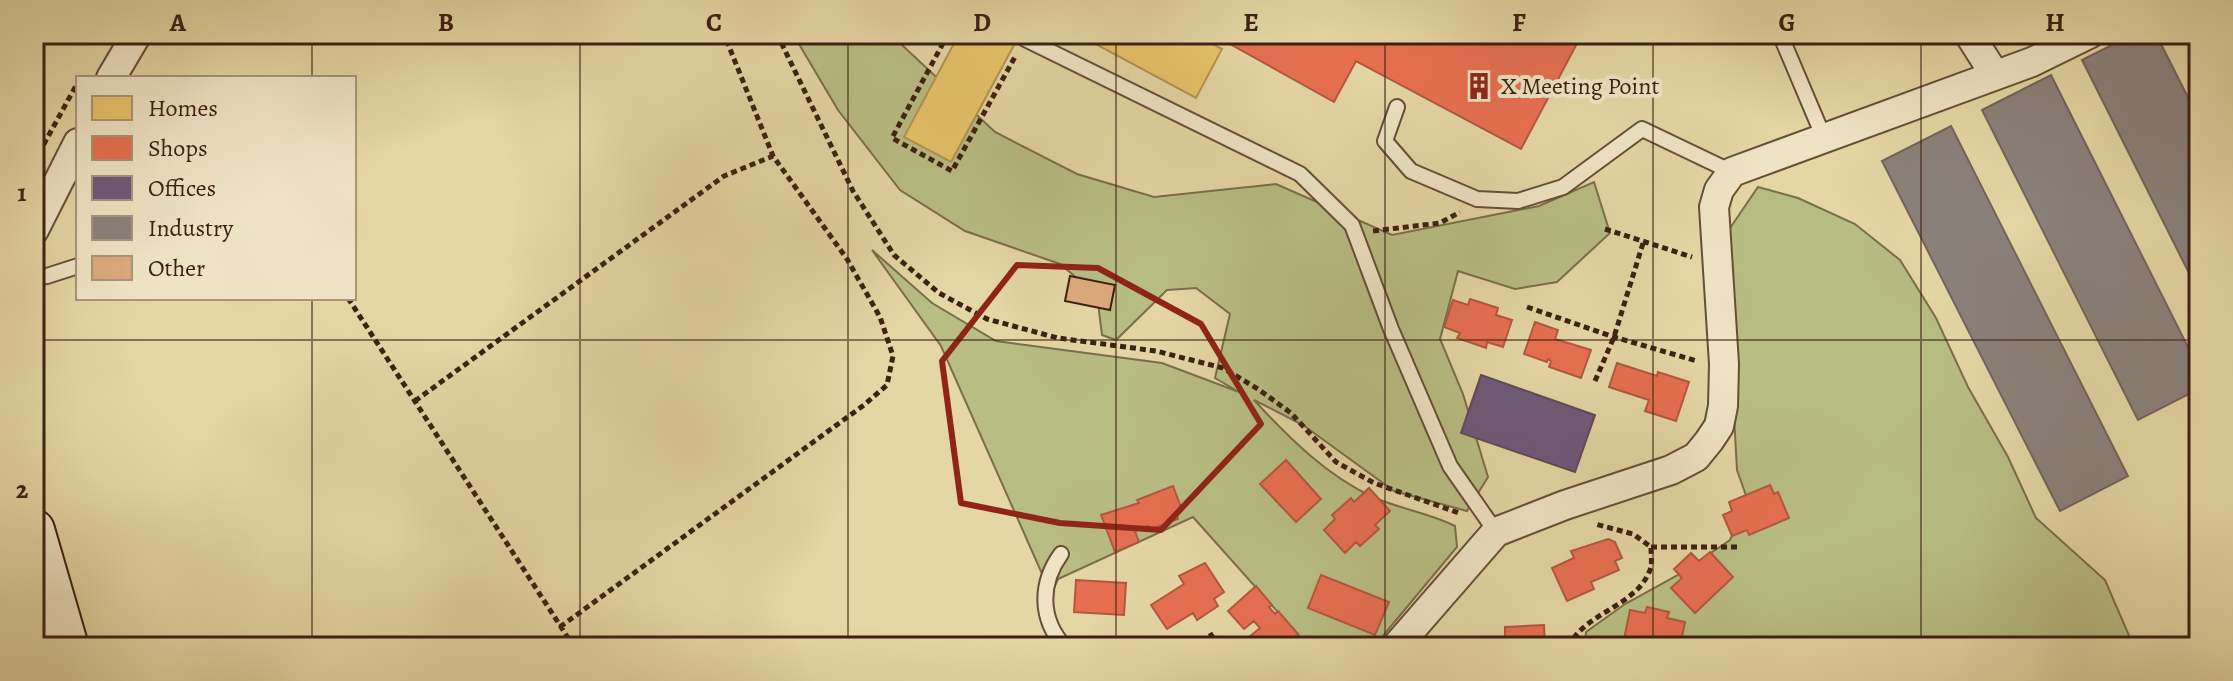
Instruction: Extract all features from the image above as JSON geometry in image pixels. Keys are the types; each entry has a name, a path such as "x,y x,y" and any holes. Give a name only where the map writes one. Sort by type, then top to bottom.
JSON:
{"main road":[{"path":"34,530 68,647"}],"street":[{"path":"112,76 137,34"},
{"path":"1969,34 1995,75"},
{"path":"1396,647 1490,539 1565,505 1671,470 1696,457 1719,426 1724,364 1714,207 1719,190 1732,172 2032,62 2089,34"},
{"path":"34,230 76,147"}],"lane":[{"path":"1780,34 1824,138"},
{"path":"1025,39 1300,174 1352,225 1391,329 1450,466 1490,539"},
{"path":"1397,107 1385,141 1411,171 1477,199 1518,201 1563,187 1642,129 1732,172"},
{"path":"34,277 76,267"},
{"path":"1061,554 1048,576 1044,599 1049,623 1065,647"}],"path":[{"path":"560,627 887,385 893,356 880,317 847,259 773,156 724,34"},
{"path":"777,34 853,191 894,255 939,293 987,319 1044,334 1156,351 1223,368 1291,413 1336,462 1374,483 1460,514 1490,539"},
{"path":"948,34 892,138 952,171 1025,39"},
{"path":"34,162 76,86"},
{"path":"415,401 724,176 773,156"},
{"path":"1355,234 1440,223 1477,199"},
{"path":"1605,229 1717,263"},
{"path":"1595,381 1614,337 1644,240"},
{"path":"349,300 574,647"},
{"path":"1527,307 1614,337 1697,361 1724,364"},
{"path":"1565,505 1580,520 1633,534 1651,547 1737,547"},
{"path":"1569,647 1574,634 1618,605 1639,586 1651,566 1651,547"},
{"path":"1210,633 1219,647"}],"highlighted area":[{"path":"1017,265 1098,268 1201,324 1261,424 1161,530 1060,523 961,503 942,361"}],"green space":[{"path":"793,34 881,34 901,44 995,132 1077,174 1154,197 1276,184 1392,235 1539,206 1594,182 1610,233 1557,282 1515,289 1458,271 1440,339 1463,394 1488,477 1467,511 1394,491 1303,425 1254,400 1294,441 1340,478 1373,497 1455,526 1457,547 1382,637 1343,647 1309,647 1193,517 1058,579 1051,594 941,346 872,250 932,303 996,341 1162,363 1239,392 1215,378 1230,314 1196,288 1167,290 1116,340 1102,335 1097,295 1060,264 965,231 900,190 838,110"},
{"path":"1758,187 1798,198 1855,224 1900,260 1936,318 2036,518 2105,580 2134,647 1585,647 1586,632 1625,604 1678,575 1730,540 1748,501 1737,470 1724,237"}],"building: Homes":[{"path":"959,34 1020,34 951,162 904,137"},
{"path":"1077,34 1194,34 1222,49 1196,98"}],"building: Shops":[{"name":"X Meeting Point","path":"1212,34 1582,34 1521,149 1356,61 1334,102"},
{"path":"1470,299 1498,308 1496,315 1512,320 1503,347 1487,342 1486,348 1457,338 1460,333 1444,327 1453,300 1468,305"},
{"path":"1535,322 1558,330 1555,339 1591,350 1581,378 1549,367 1551,361 1548,359 1547,362 1524,354"},
{"path":"1617,363 1689,382 1676,421 1645,411 1649,400 1609,387"},
{"path":"1286,460 1321,499 1296,522 1260,484"},
{"path":"1770,485 1774,494 1778,492 1789,518 1749,535 1747,530 1732,536 1723,515 1732,511 1729,502"},
{"path":"1173,486 1182,510 1176,512 1178,519 1149,530 1148,526 1135,531 1139,542 1115,552 1101,515 1139,503 1137,500"},
{"path":"1369,488 1390,511 1375,525 1379,529 1360,546 1356,542 1345,553 1324,530 1335,519 1332,515 1351,498 1354,502"},
{"path":"1608,539 1615,542 1622,558 1615,561 1619,570 1591,582 1594,589 1567,601 1552,568 1574,558 1571,551"},
{"path":"1710,552 1733,577 1695,613 1671,588 1682,578 1674,569 1691,553 1699,561"},
{"path":"1205,563 1224,592 1214,599 1218,606 1197,620 1193,613 1167,629 1151,605 1184,584 1179,576"},
{"path":"1321,575 1389,602 1375,635 1308,608"},
{"path":"1076,580 1126,583 1124,615 1074,612"},
{"path":"1256,586 1272,605 1269,607 1275,614 1278,611 1298,634 1283,647 1258,647 1249,637 1260,628 1254,621 1244,629 1228,611"},
{"path":"1647,607 1669,612 1667,618 1685,622 1680,647 1638,647 1639,642 1624,639 1630,610 1645,613"},
{"path":"1544,625 1545,647 1505,647 1505,627"}],"building: Offices":[{"path":"1481,375 1595,415 1575,472 1461,433"}],"building: Industry":[{"path":"2134,34 2156,34 2199,119 2199,293 2082,60"},
{"path":"2051,75 2199,369 2199,389 2138,420 1982,110"},
{"path":"1951,126 2128,476 2060,511 1882,161"}],"building: Other":[{"path":"1070,276 1115,285 1110,310 1065,301"}],"place":[{"name":"X Meeting Point","path":"1479,86"}]}
